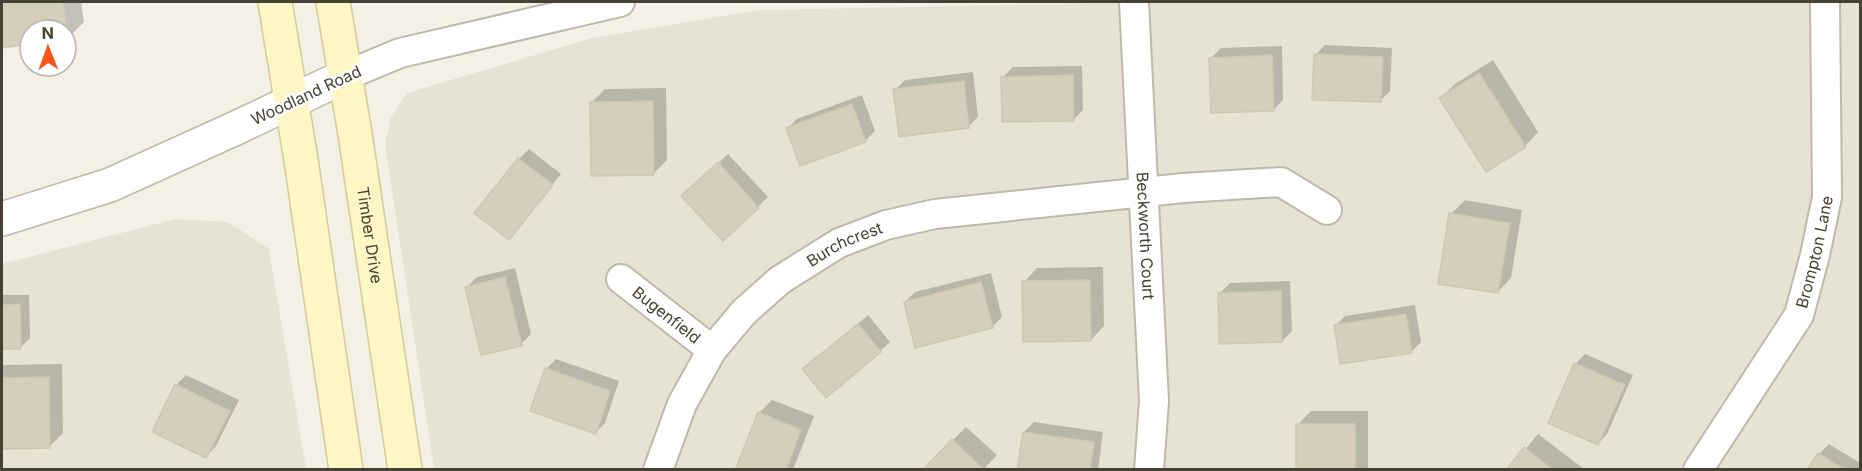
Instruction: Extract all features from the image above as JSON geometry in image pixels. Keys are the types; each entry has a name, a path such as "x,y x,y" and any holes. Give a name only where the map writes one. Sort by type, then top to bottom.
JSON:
{"main road":[{"path":"275,2 303,171 346,470"},
{"name":"Timber Drive","path":"333,2 356,134 405,470"}],"street":[{"name":"Woodland Road","path":"2,219 110,185 345,76 400,53 620,2"},
{"name":"Beckworth Court","path":"1134,2 1154,401 1149,470"},
{"name":"Brompton Lane","path":"1698,470 1798,315 1815,255 1827,197 1825,2"},
{"name":"Burchcrest","path":"658,470 682,404 712,350 744,312 780,280 839,243 886,225 935,214 1142,192 1281,182 1327,210"},
{"name":"Bugenfield","path":"621,279 712,350"}],"shaded area":[{"path":"1157,2 1860,2 1860,469 434,469 385,144 391,117 407,93 592,38 758,10"},
{"path":"175,219 228,222 269,249 306,469 2,470 2,264"}],"building":[{"path":"2,2 63,2 65,18 18,18 18,46 2,48"},
{"path":"1314,54 1383,57 1381,102 1312,100"},
{"path":"1272,55 1274,111 1211,113 1209,58"},
{"path":"1479,73 1526,147 1486,172 1439,98"},
{"path":"1073,75 1074,121 1002,122 1001,77"},
{"path":"964,81 969,128 899,137 893,89"},
{"path":"653,101 654,175 591,176 590,102"},
{"path":"852,104 866,142 800,166 786,128"},
{"path":"518,158 553,185 509,240 474,213"},
{"path":"718,162 759,208 723,241 681,196"},
{"path":"1449,213 1510,223 1498,293 1438,284"},
{"path":"505,277 522,346 481,355 465,287"},
{"path":"1090,280 1091,341 1023,342 1022,281"},
{"path":"981,282 993,328 915,348 904,302"},
{"path":"1281,291 1282,342 1219,344 1218,293"},
{"path":"20,304 21,349 2,349 2,305"},
{"path":"1406,314 1412,353 1340,364 1334,325"},
{"path":"858,324 881,352 826,398 802,369"},
{"path":"1574,363 1625,385 1598,445 1548,423"},
{"path":"545,368 610,391 596,434 530,411"},
{"path":"49,377 50,448 2,449 2,378"},
{"path":"175,384 230,411 206,458 152,432"},
{"path":"758,412 801,430 786,470 735,470"},
{"path":"1296,424 1355,424 1355,470 1296,470"},
{"path":"1023,432 1094,442 1090,470 1017,470"},
{"path":"952,439 984,470 923,470"},
{"path":"1524,447 1553,470 1506,470"},
{"path":"1818,453 1845,470 1807,470"}]}
